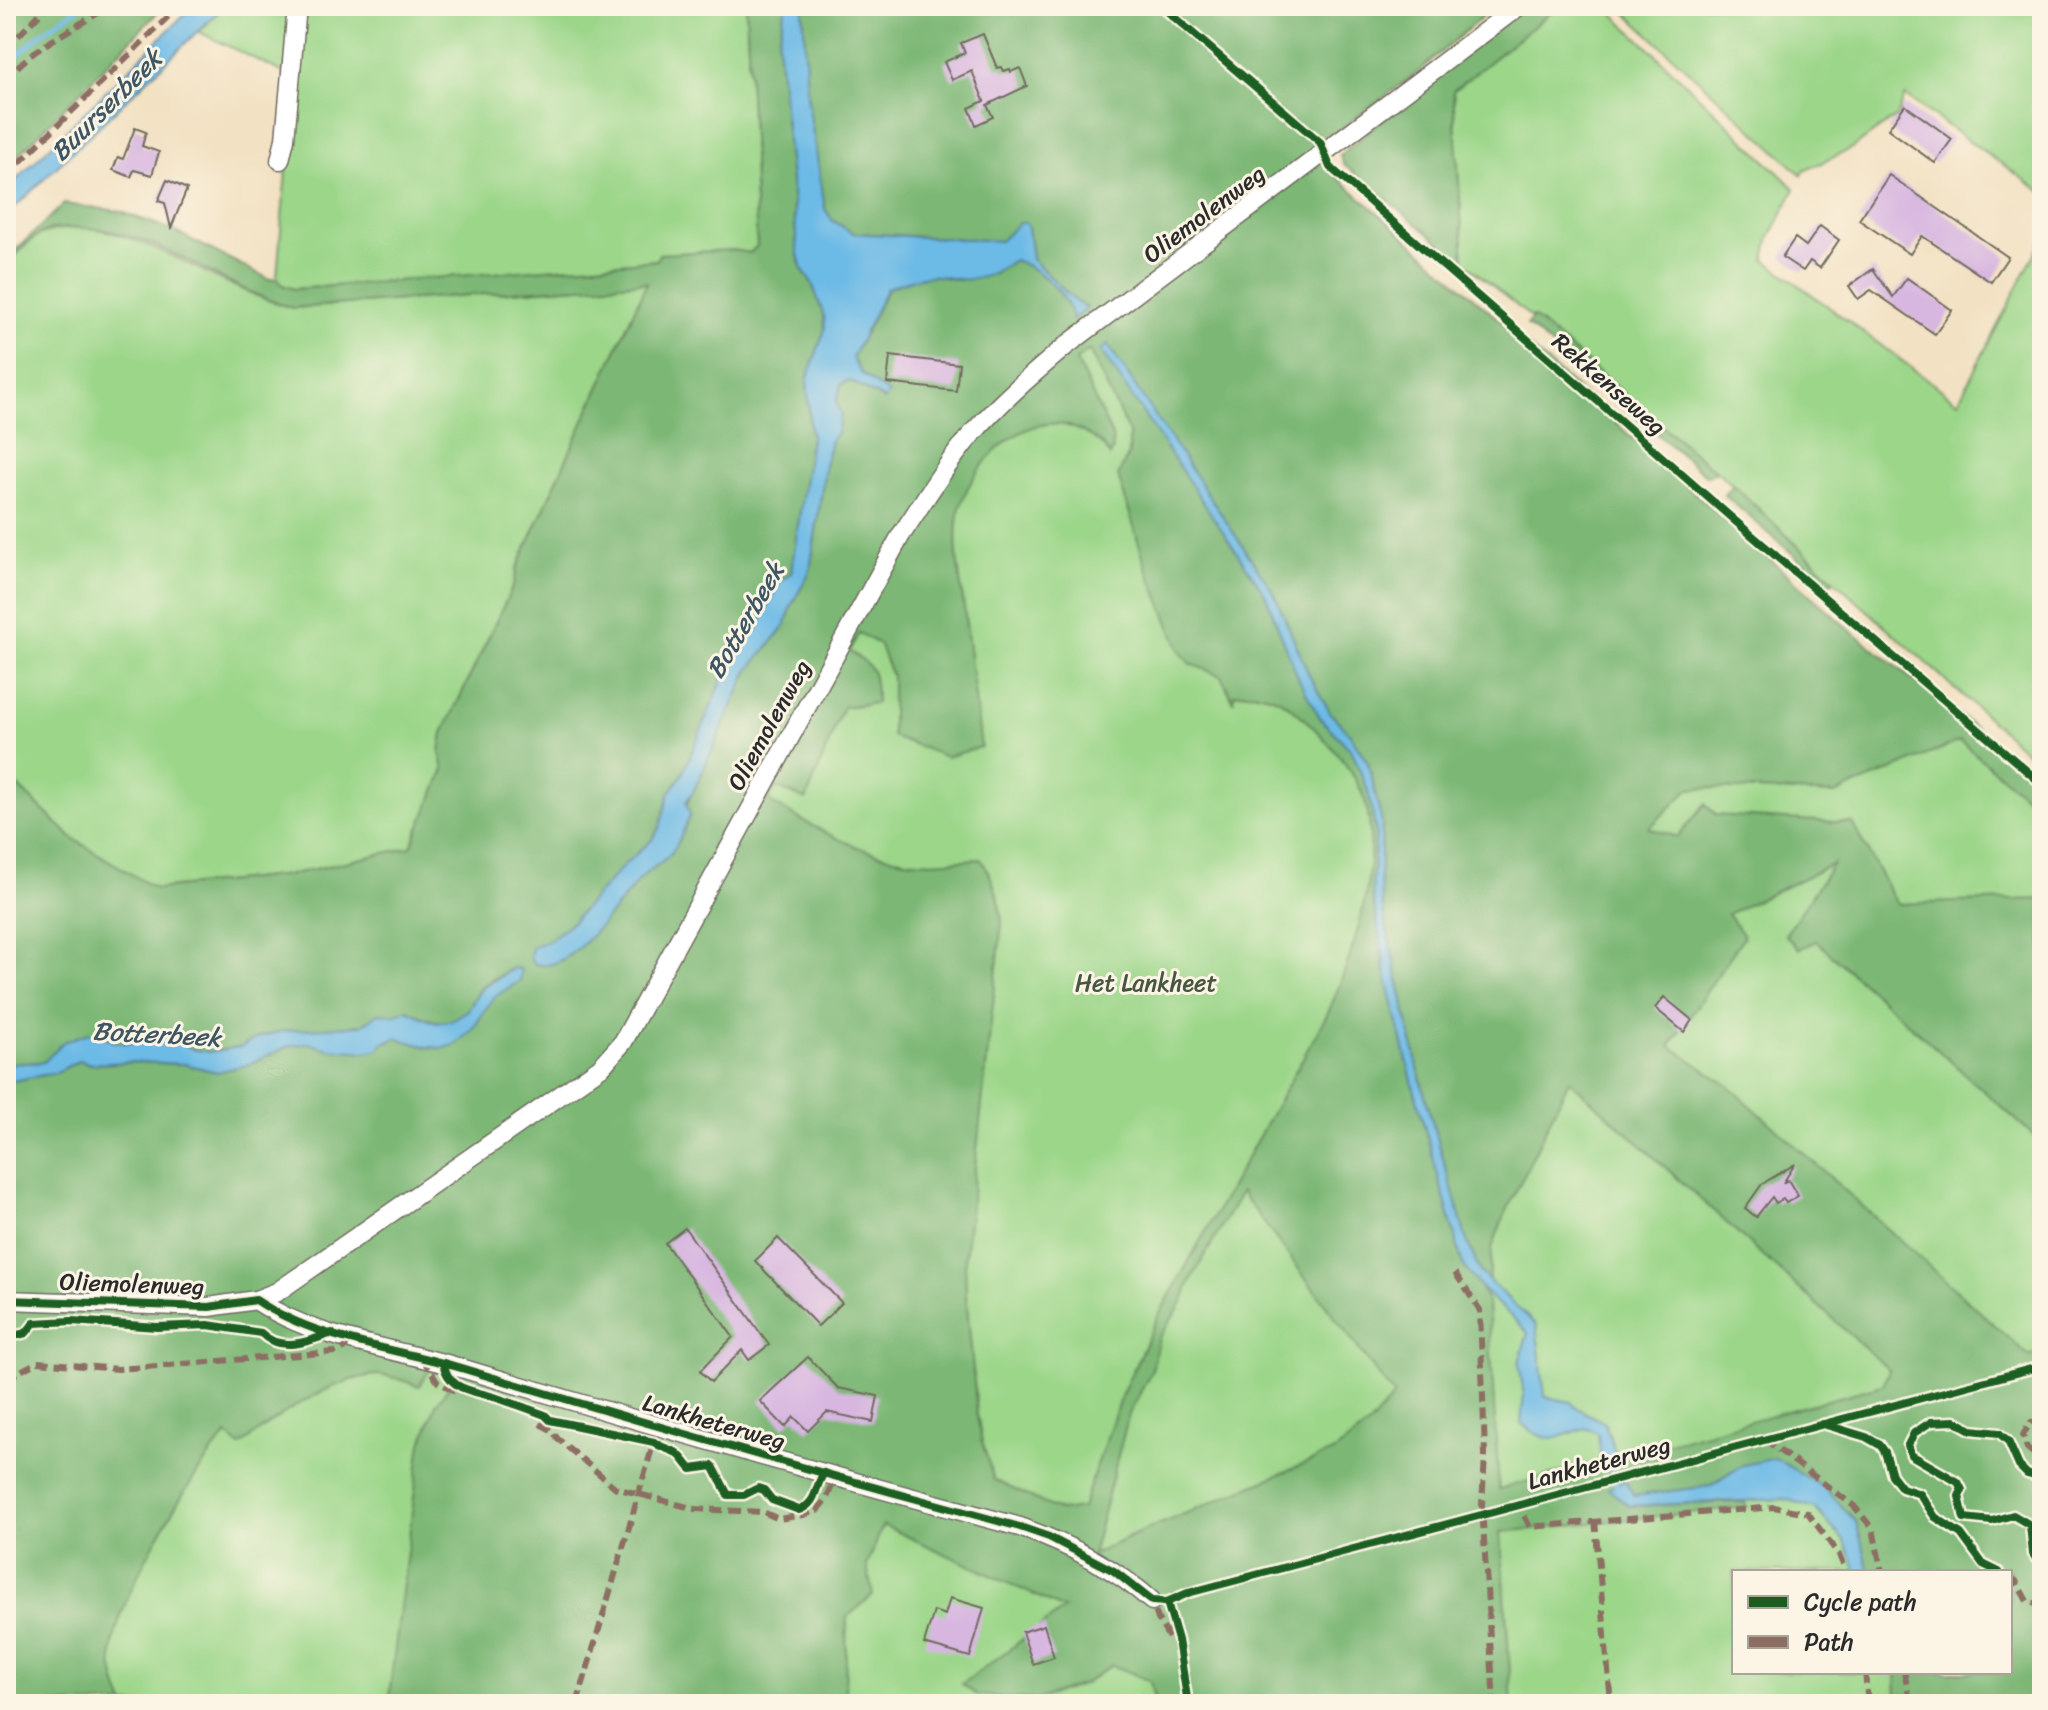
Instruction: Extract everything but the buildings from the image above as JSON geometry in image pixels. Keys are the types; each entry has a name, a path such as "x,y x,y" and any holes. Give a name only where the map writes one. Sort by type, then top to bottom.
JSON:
{"street":[{"path":"280,160 285,139 297,6"},
{"name":"Oliemolenweg","path":"6,1300 209,1307 256,1300 277,1292 601,1067 623,1042 901,535 972,434 1016,388 1067,345 1519,6"},
{"name":"Lankheterweg","path":"256,1300 280,1316 350,1339 1020,1527 1049,1537 1114,1571 1152,1601"}],"green space":[{"path":"6,6 164,6 6,168"},
{"path":"224,6 294,6 286,74 199,32"},
{"path":"300,6 746,6 757,246 750,253 732,250 657,260 334,287 294,289 282,285 277,277"},
{"name":"Het Lankheet","path":"746,6 786,6 778,42 798,255 802,269 812,283 824,316 825,329 807,380 811,438 791,573 778,583 757,630 732,657 682,775 669,794 660,827 651,841 625,864 572,922 550,940 532,947 530,957 533,963 547,965 562,960 577,949 640,879 673,849 685,808 748,671 785,626 791,607 810,571 826,461 841,414 836,403 841,384 852,382 884,400 888,394 861,373 852,358 888,288 933,275 958,280 994,274 1014,260 1033,269 1059,291 1072,319 1086,308 1032,259 1028,227 1000,241 853,233 832,220 825,209 807,95 803,6 1495,6 1418,72 1328,138 1325,166 1852,632 2042,779 2042,811 1960,741 1835,794 1689,789 1649,828 1678,837 1705,804 1716,815 1852,823 1897,904 2042,899 2042,1143 1816,941 1799,949 1785,935 1833,864 1728,914 1744,936 1670,1046 1730,1087 2029,1356 2042,1353 2042,1704 1897,1704 1896,1674 2012,1674 2012,1570 1869,1570 1856,1522 1730,1472 1710,1486 1633,1496 1629,1506 1744,1502 1747,1507 1501,1532 1512,1704 1155,1704 1150,1681 1112,1665 1084,1684 1036,1700 976,1695 962,1684 1064,1609 883,1525 867,1566 873,1595 847,1617 845,1692 839,1704 388,1704 420,1449 436,1404 456,1377 430,1369 419,1386 383,1375 342,1383 287,1412 240,1446 227,1435 194,1478 158,1537 141,1568 117,1627 112,1664 124,1704 6,1704 6,1082 55,1073 80,1060 90,1064 184,1064 208,1070 247,1065 289,1046 309,1043 328,1049 383,1043 396,1038 427,1047 444,1048 472,1030 494,997 519,981 521,970 514,968 488,982 467,1011 452,1020 437,1021 407,1010 395,1015 379,1013 362,1025 282,1031 256,1038 241,1047 209,1052 192,1049 174,1039 124,1043 112,1041 102,1034 44,1062 6,1064 6,775 72,838 156,889 289,875 411,847 444,770 440,752 443,733 514,584 517,568 647,282 293,308 265,299 155,245 98,229 48,230 28,242 6,269 6,259 64,204 119,211 172,230 269,279 278,278 282,285 294,289 657,260 659,254 732,250 750,253 757,246","holes":["1108,346 1274,593 1309,675 1331,714 1349,733 1368,763 1382,823 1380,878 1383,911 1421,1082 1467,1241 1480,1272 1489,1281 1492,1248 1503,1219 1569,1080 1889,1370 1883,1385 1499,1489 1488,1302 1462,1262 1385,971 1372,893 1376,832 1368,791 1352,751 1299,680 1265,594 1102,351","1089,350 1129,433 1129,453 1118,476 1146,566 1180,651 1189,663 1221,676 1234,702 1234,694 1269,696 1287,704 1314,728 1333,748 1359,786 1367,811 1370,839 1369,870 1357,932 1328,1013 1156,1320 1122,1394 1082,1508 1060,1511 994,1480 977,1414 965,1259 1002,922 993,881 981,859 925,862 887,856 834,837 768,801 776,787 806,800 843,707 876,703 869,666 849,651 859,633 879,644 892,676 892,736 946,757 981,747 956,538 962,501 969,485 990,457 1017,435 1032,428 1047,424 1074,428 1099,442 1110,456 1112,436 1076,360","1241,1192 1394,1396 1370,1424 1335,1451 1092,1555 1129,1414 1152,1370 1159,1338 1183,1301 1189,1284"]},
{"name":"Het Lankheet","path":"793,6 1478,6 1303,140 1319,194 2042,790 2042,1704 6,1704 6,794 119,893 178,904 407,864 767,266"},
{"path":"1527,6 1559,6 1453,91 1464,262 1344,165 1340,155 1447,66"},
{"path":"1559,6 1605,6 1795,189 1769,239 1765,260 1958,402 2042,240 2042,766 1859,603 1733,485 1464,262 1453,90"},
{"path":"1618,6 2042,6 2042,192 1905,96 1897,116 1849,150 1804,171 1802,175"},
{"path":"87,227 141,242 241,289 293,308 648,282 517,568 514,584 443,733 440,752 444,770 412,847 289,875 156,889 72,838 6,775 6,269 24,247 40,235 59,229"},
{"path":"1533,317 1717,472 1707,476 1527,325"},
{"path":"1733,485 1834,580 1828,584 1724,495"}],"water":[{"name":"Buurserbeek","path":"193,6 224,6 6,216 6,190"},
{"path":"786,6 803,6 807,95 825,209 832,220 853,233 1000,241 1019,223 1025,223 1032,259 1076,302 1087,308 1072,320 1059,291 1033,269 1014,260 980,278 924,277 887,288 852,358 861,373 889,394 885,400 852,382 841,384 836,403 841,414 826,461 810,571 791,607 785,626 748,671 686,802 690,815 679,841 577,949 547,965 533,963 530,957 532,947 550,940 572,922 625,864 651,841 660,827 669,794 682,775 732,657 757,630 778,583 791,573 811,438 807,380 825,329 824,316 812,283 802,269 798,255 778,42"},
{"path":"1108,345 1274,593 1309,675 1331,714 1349,733 1368,763 1382,823 1380,878 1383,911 1421,1082 1467,1241 1480,1272 1536,1325 1545,1397 1571,1402 1605,1423 1617,1459 1601,1462 1598,1433 1585,1428 1552,1438 1537,1435 1521,1423 1524,1395 1519,1363 1528,1333 1484,1291 1462,1262 1385,971 1372,893 1376,832 1368,791 1352,751 1320,718 1299,680 1265,594 1101,351"},
{"path":"514,968 521,970 520,981 494,997 472,1030 454,1045 444,1048 427,1047 396,1038 366,1052 328,1049 309,1043 289,1046 247,1065 217,1072 184,1064 90,1064 80,1060 55,1073 6,1082 6,1064 44,1062 63,1042 88,1033 102,1034 112,1041 124,1043 174,1039 192,1049 209,1052 241,1047 256,1038 282,1031 362,1025 379,1013 394,1015 407,1010 436,1023 452,1020 468,1010 481,989"},
{"path":"1775,1458 1826,1489 1856,1522 1869,1570 1856,1570 1845,1542 1815,1508 1784,1499 1629,1506 1608,1489 1625,1480 1634,1496 1710,1486 1743,1465"}],"waterway":[{"path":"6,66 42,33 81,6"},
{"path":"1609,1460 1616,1485"}],"marked path":[{"path":"6,49 47,6"},
{"path":"6,81 27,58 109,6"},
{"path":"6,176 179,6"},
{"path":"1455,1273 1480,1310 1485,1455 1482,1506 1494,1704"},
{"path":"6,1379 37,1362 119,1369 335,1352 345,1348 350,1339"},
{"path":"422,1358 438,1382 455,1391"},
{"path":"2042,1421 2031,1422 2023,1435 2027,1448 2042,1461"},
{"path":"540,1424 553,1431 558,1439 616,1488 695,1509 763,1512 779,1519 803,1515 817,1511 827,1498 836,1476"},
{"path":"577,1704 656,1435"},
{"path":"1764,1439 1854,1506 1873,1529 1882,1570"},
{"path":"1516,1500 1530,1527 1774,1507 1808,1513 1839,1555 1845,1570"},
{"path":"1595,1520 1611,1704"},
{"path":"2012,1578 2027,1601 2042,1606"},
{"path":"1159,1599 1152,1601 1169,1638"},
{"path":"1865,1674 1868,1704"},
{"path":"1904,1674 1911,1704"}],"cycle path":[{"name":"Rekkenseweg","path":"1161,6 1320,142 1330,167 2042,784"},
{"path":"6,1300 209,1307 256,1300 279,1314 329,1334 461,1368 740,1450 1020,1527 1049,1537 1114,1571 1152,1601 1167,1602 1188,1593 2042,1366"},
{"path":"6,1338 26,1333 34,1323 72,1321 157,1327 208,1325 261,1333 277,1343 286,1344 305,1342 332,1333"},
{"path":"443,1363 451,1380 464,1388 527,1408 550,1420 654,1442 678,1454 691,1469 713,1466 728,1495 744,1495 758,1488 772,1500 799,1510 813,1499 824,1473"},
{"path":"2042,1478 2027,1474 2019,1466 2008,1441 1999,1433 1971,1430 1955,1421 1931,1422 1914,1433 1908,1445 1911,1455 1958,1482 1962,1490 1959,1496 1964,1518 1992,1521 2013,1515 2030,1525 2033,1554 2042,1567"},
{"path":"1823,1424 1866,1437 1880,1445 1892,1475 1902,1488 1920,1494 1935,1517 1961,1534 1983,1564 1995,1570"},
{"path":"1167,1602 1178,1640 1188,1704"}],"water label":[{"name":"Botterbeek","path":"745,620"},
{"name":"Botterbeek","path":"157,1034"}]}
